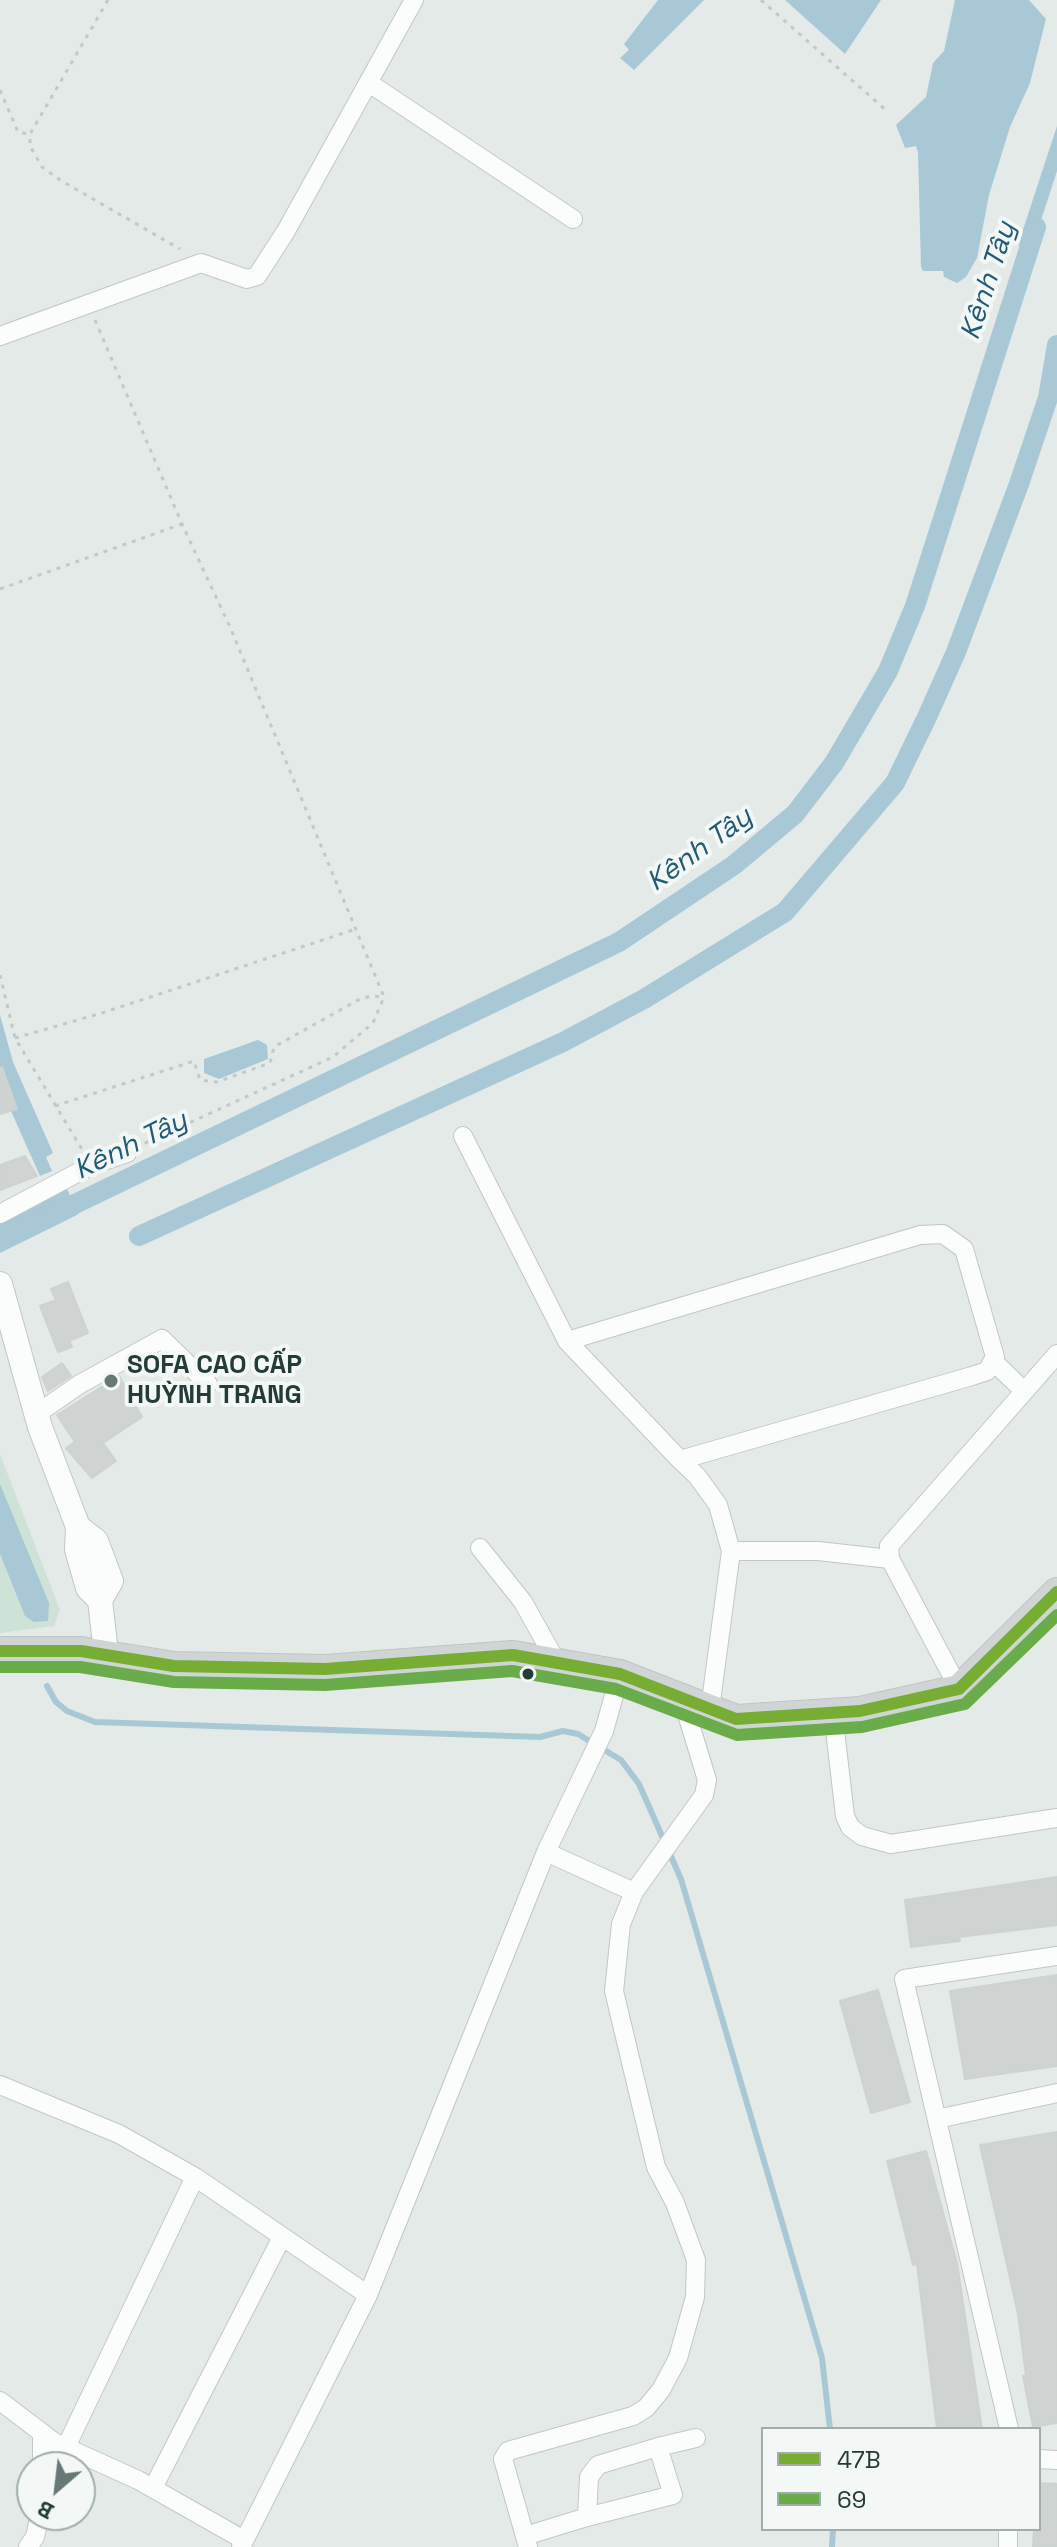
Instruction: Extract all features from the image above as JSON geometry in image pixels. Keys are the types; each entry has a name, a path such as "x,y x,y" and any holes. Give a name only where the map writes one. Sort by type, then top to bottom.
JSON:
{"main road":[{"path":"0,1284 38,1413 78,1527 96,1541 111,1581 100,1600 106,1653"},
{"path":"0,1651 106,1653 174,1666 325,1669 513,1655 620,1674 736,1719 860,1711 959,1689 1057,1592"}],"street":[{"path":"0,336 88,305 190,258 247,279 257,276 410,2"},
{"path":"362,90 573,219"},
{"path":"190,258 196,285"},
{"path":"463,1136 567,1341 697,1476 718,1505 731,1551 710,1709"},
{"path":"0,1214 92,1165 127,1153"},
{"path":"567,1341 920,1235 943,1234 964,1249 995,1363 1024,1391"},
{"path":"38,1413 80,1384 162,1339 208,1384"},
{"path":"959,1689 890,1559 889,1546 1057,1354"},
{"path":"680,1460 972,1376 987,1371 995,1363"},
{"path":"480,1548 523,1602 557,1663"},
{"path":"731,1551 818,1551 890,1559"},
{"path":"0,2401 42,2433 153,2488 243,2544 368,2295 546,1852 604,1731 620,1674"},
{"path":"658,2447 673,2495 587,2517 526,2542 503,2459 508,2451 633,2416 646,2408 661,2390 678,2358 695,2297 696,2260 675,2203 656,2167 614,1991 621,1924 637,1887 704,1795 707,1780 682,1698"},
{"path":"833,1713 845,1816 850,1827 877,1843 891,1844 1057,1818"},
{"path":"546,1852 637,1887"},
{"path":"1009,2427 904,1979 1057,1956"},
{"path":"0,2085 119,2134 195,2177 368,2295"},
{"path":"937,2119 1057,2093"},
{"path":"66,2447 195,2177"},
{"path":"153,2488 282,2237"},
{"path":"42,2433 42,2451"},
{"path":"587,2517 589,2477 598,2465 696,2438"}],"path":[{"path":"108,0 30,134 30,146 42,167 190,258"},
{"path":"761,0 888,112"},
{"path":"0,90 18,132 30,134"},
{"path":"88,305 230,627 384,997 383,1007 373,1023 333,1057 127,1153"},
{"path":"0,589 182,524"},
{"path":"15,1038 102,1013 356,929"},
{"path":"0,975 15,1038 92,1165"},
{"path":"55,1106 194,1061 200,1080 217,1082 270,1063 274,1047 358,1000 371,996 384,997"}],"green space":[{"path":"0,1454 60,1610 54,1626 0,1633"}],"water":[{"path":"658,0 704,0 634,70 620,58 629,50 624,44"},
{"path":"785,0 881,0 845,54"},
{"path":"955,0 1029,0 1046,19 1030,83 1010,127 989,195 977,258 966,277 957,283 944,277 943,271 923,271 921,267 918,152 916,146 905,148 896,125 926,97 933,63 944,51"},
{"path":"1057,126 1057,171 1031,251 1018,245"},
{"path":"0,1015 13,1062 53,1153 46,1157 52,1171 40,1176 11,1111 17,1108 8,1083 0,1085"},
{"path":"258,1040 267,1045 268,1059 219,1079 204,1073 204,1059"},
{"path":"67,1189 79,1214 0,1253 0,1219"},
{"path":"0,1484 49,1603 48,1621 34,1622 25,1616 0,1554"}],"building":[{"path":"0,1068 17,1109 0,1114"},
{"path":"25,1156 37,1176 0,1190 0,1165"},
{"path":"68,1282 88,1333 69,1341 72,1347 58,1352 40,1306 56,1300 51,1289"},
{"path":"62,1363 71,1376 48,1391 42,1377"},
{"path":"119,1376 142,1417 103,1443 116,1461 92,1478 66,1448 75,1442 57,1415"},
{"path":"1057,1877 1057,1925 959,1937 960,1941 911,1947 905,1900"},
{"path":"1057,1975 1057,2066 965,2079 950,1991"},
{"path":"878,1990 910,2102 871,2113 840,2001"},
{"path":"1057,2132 1057,2423 1033,2427 1023,2376 1026,2376 1018,2314 980,2145"},
{"path":"926,2151 957,2263 982,2427 937,2427 917,2264 913,2265 887,2161"},
{"path":"1041,2483 1057,2484 1057,2547 1033,2547 1034,2531 1041,2531"}],"waterway":[{"name":"Kênh Tây","path":"0,1240 619,942 734,865 795,814 834,763 888,671 915,606 1036,227"},
{"path":"139,1236 563,1042 644,999 785,912 895,783 927,717 956,652 1019,484 1048,398 1057,345"},
{"path":"47,1686 56,1702 67,1711 95,1722 540,1737 563,1731 578,1734 621,1760 639,1784 681,1879 822,2358 830,2427"},
{"path":"832,2547 833,2531"}],"transit line":[{"name":"47B","path":"0,1651 81,1651 174,1666 325,1669 513,1655 620,1674 736,1719 860,1711 959,1689 1057,1592"},
{"name":"69","path":"0,1667 80,1667 174,1682 325,1685 512,1671 616,1689 737,1735 862,1727 965,1704 1057,1615"}],"place":[{"name":"SOFA CAO CẤP HUỲNH TRANG","path":"111,1381"}]}
